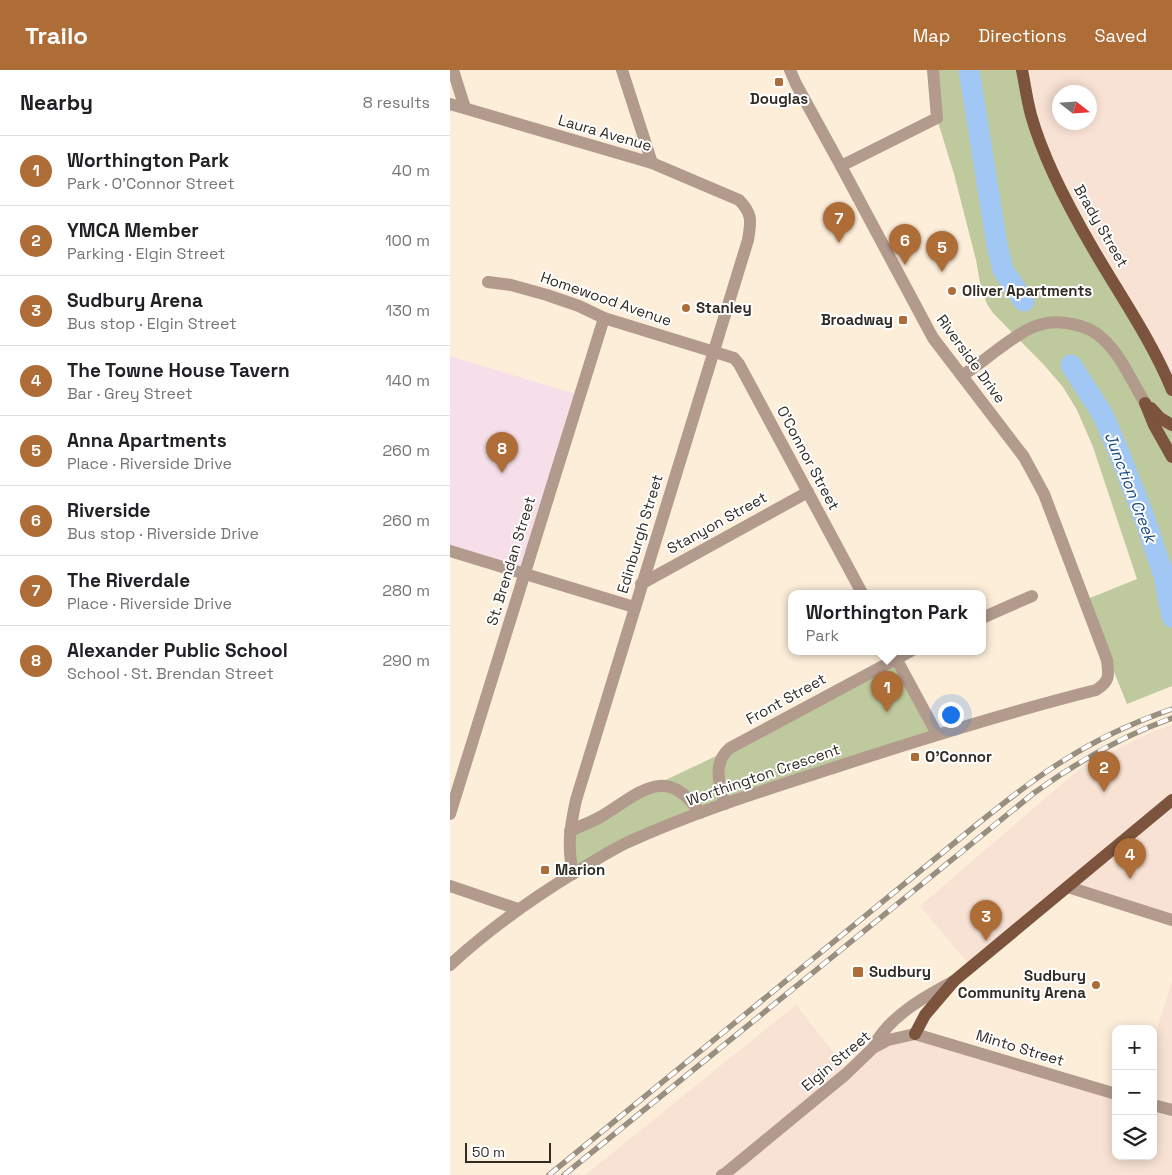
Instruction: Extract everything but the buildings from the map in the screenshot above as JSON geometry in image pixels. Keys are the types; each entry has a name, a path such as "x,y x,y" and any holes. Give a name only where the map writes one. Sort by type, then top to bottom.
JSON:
{"main road":[{"name":"Brady Street","path":"1022,70 1031,114 1039,138 1066,200 1092,248 1112,278 1152,347 1172,390"},
{"path":"1145,403 1160,418 1172,425"},
{"path":"1145,403 1154,425 1172,457"},
{"path":"915,1034 925,1015 954,981 1172,800"}],"street":[{"path":"453,70 465,108"},
{"path":"622,70 652,163"},
{"name":"Riverside Drive","path":"790,70 933,338 1024,457 1034,475 1044,494 1076,576 1107,660 1109,672"},
{"path":"841,166 937,118 933,70"},
{"name":"Laura Avenue","path":"450,104 652,163 739,200 746,207"},
{"name":"Edinburgh Street","path":"573,874 569,855 570,831 576,800 748,240 750,217 746,207"},
{"name":"Homewood Avenue","path":"488,282 511,285 547,295 579,306 604,318 713,351"},
{"name":"St. Brendan Street","path":"450,814 604,318"},
{"path":"962,376 1020,333 1033,326 1065,322 1092,330 1103,338 1112,349 1145,403"},
{"name":"O'Connor Street","path":"713,351 728,355 739,364 860,590"},
{"name":"Stanyon Street","path":"642,584 808,492"},
{"path":"450,552 634,607"},
{"path":"986,616 1032,596"},
{"name":"Front Street","path":"725,804 719,776 719,761 723,754 730,748 892,655"},
{"path":"895,655 938,734"},
{"name":"Worthington Crescent","path":"450,965 518,909 624,844 725,804 938,734 1096,690 1107,681 1109,672"},
{"path":"570,831 600,817 650,787 661,785 683,793 692,801 700,813"},
{"path":"450,886 518,909"},
{"path":"1068,887 1172,920"},
{"path":"873,1048 879,1037 899,1017 954,981"},
{"name":"Elgin Street","path":"727,1174 846,1074 873,1048 888,1040 915,1034"},
{"name":"Minto Street","path":"915,1034 1112,1093"},
{"path":"1157,1106 1172,1110"}],"shaded area":[{"path":"1023,70 1172,70 1172,387 1056,176"},
{"path":"450,356 579,395 523,573 450,551"},
{"path":"1172,725 1172,920 1068,888 972,968 920,906 1083,766 1150,733"},
{"path":"1172,981 1172,1175 585,1175 796,1005 849,1072 874,1049 916,1035 1112,1093 1112,1160 1157,1160 1157,1030"}],"green space":[{"path":"932,70 1023,70 1040,137 1172,387 1172,686 1127,704 1085,600 1137,579 1093,447 1077,410 1063,387 993,313 987,304 981,288 976,260 954,174 937,119"},
{"path":"897,659 939,735 682,820 574,874 571,830 655,785 731,749"}],"waterway":[{"name":"Junction Creek","path":"969,70 997,245 1003,270 1024,301"},
{"name":"Junction Creek","path":"1071,365 1103,415 1119,453 1143,514 1164,576 1172,617"}],"railway":[{"path":"549,1175 1024,787 1097,741 1141,720 1172,709"},
{"path":"564,1175 1034,793 1100,751 1135,733 1172,718"}],"place":[{"name":"Douglas","path":"779,82"},
{"name":"The Riverdale","path":"839,243"},
{"name":"Riverside","path":"905,265"},
{"name":"Anna Apartments","path":"942,272"},
{"name":"Oliver Apartments","path":"952,291"},
{"name":"Stanley","path":"686,308"},
{"name":"Broadway","path":"903,320"},
{"name":"Alexander Public School","path":"502,473"},
{"name":"Worthington Park","path":"887,712"},
{"name":"O'Connor","path":"915,757"},
{"name":"YMCA Member","path":"1104,792"},
{"name":"Marion","path":"545,870"},
{"name":"The Towne House Tavern","path":"1130,879"},
{"name":"Sudbury Arena","path":"986,941"},
{"name":"Sudbury","path":"858,972"},
{"name":"Sudbury Community Arena","path":"1096,985"}]}
